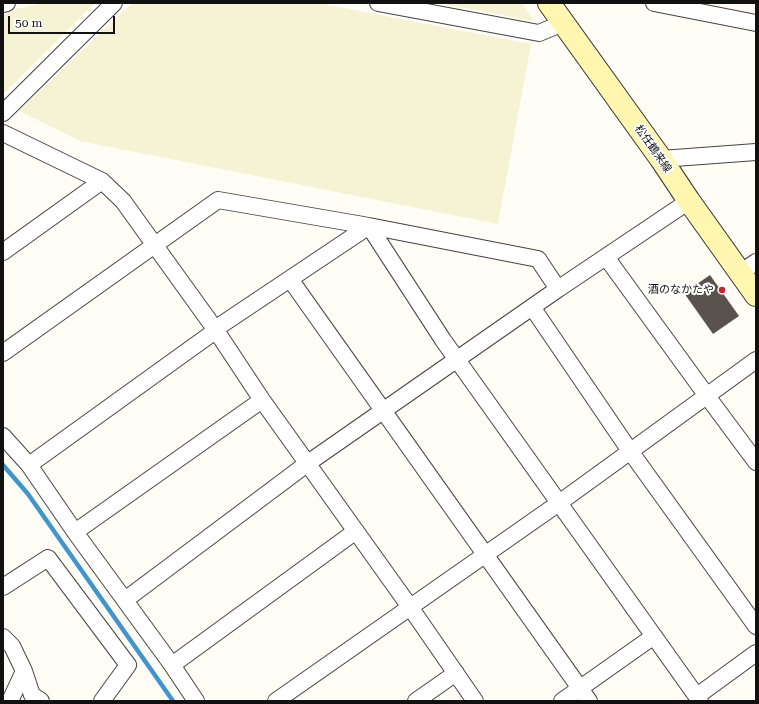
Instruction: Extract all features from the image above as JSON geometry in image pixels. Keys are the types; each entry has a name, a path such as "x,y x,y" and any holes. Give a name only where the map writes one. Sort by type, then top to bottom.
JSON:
{"main road":[{"name":"松任鶴来線","path":"549,3 661,159 689,202 748,267 756,295"}],"street":[{"path":"3,4 7,3"},
{"path":"3,113 114,3"},
{"path":"378,3 539,34 563,22"},
{"path":"654,3 756,23"},
{"path":"3,133 102,182 123,201 155,244 262,400 410,607 475,701"},
{"path":"661,159 756,152"},
{"path":"3,252 102,182"},
{"path":"3,353 218,200 369,226 538,259 558,289"},
{"path":"125,600 308,463 558,289 689,202"},
{"path":"29,465 215,330 369,226"},
{"path":"369,226 457,360 699,699 756,653"},
{"path":"606,257 756,462"},
{"path":"290,279 584,695"},
{"path":"532,307 630,451 756,626"},
{"path":"276,701 559,503 756,360"},
{"path":"75,532 262,400"},
{"path":"3,436 29,465 75,532 172,665 196,701"},
{"path":"172,665 356,532"},
{"path":"3,587 48,558 128,664 102,701"},
{"path":"562,701 584,695 654,636"},
{"path":"3,637 12,646 24,671 32,695 41,701"},
{"path":"10,701 24,671"},
{"path":"416,701 456,673"}],"shaded area":[{"path":"42,3 95,3 3,94 3,12"},
{"path":"132,3 319,3 531,44 498,224 80,141 19,111"},
{"path":"438,3 522,3 534,21"}],"building":[{"path":"710,275 739,316 713,334 684,293"}],"waterway":[{"path":"3,465 28,494 173,701"}],"place":[{"name":"酒のなかたや","path":"722,290"}]}
